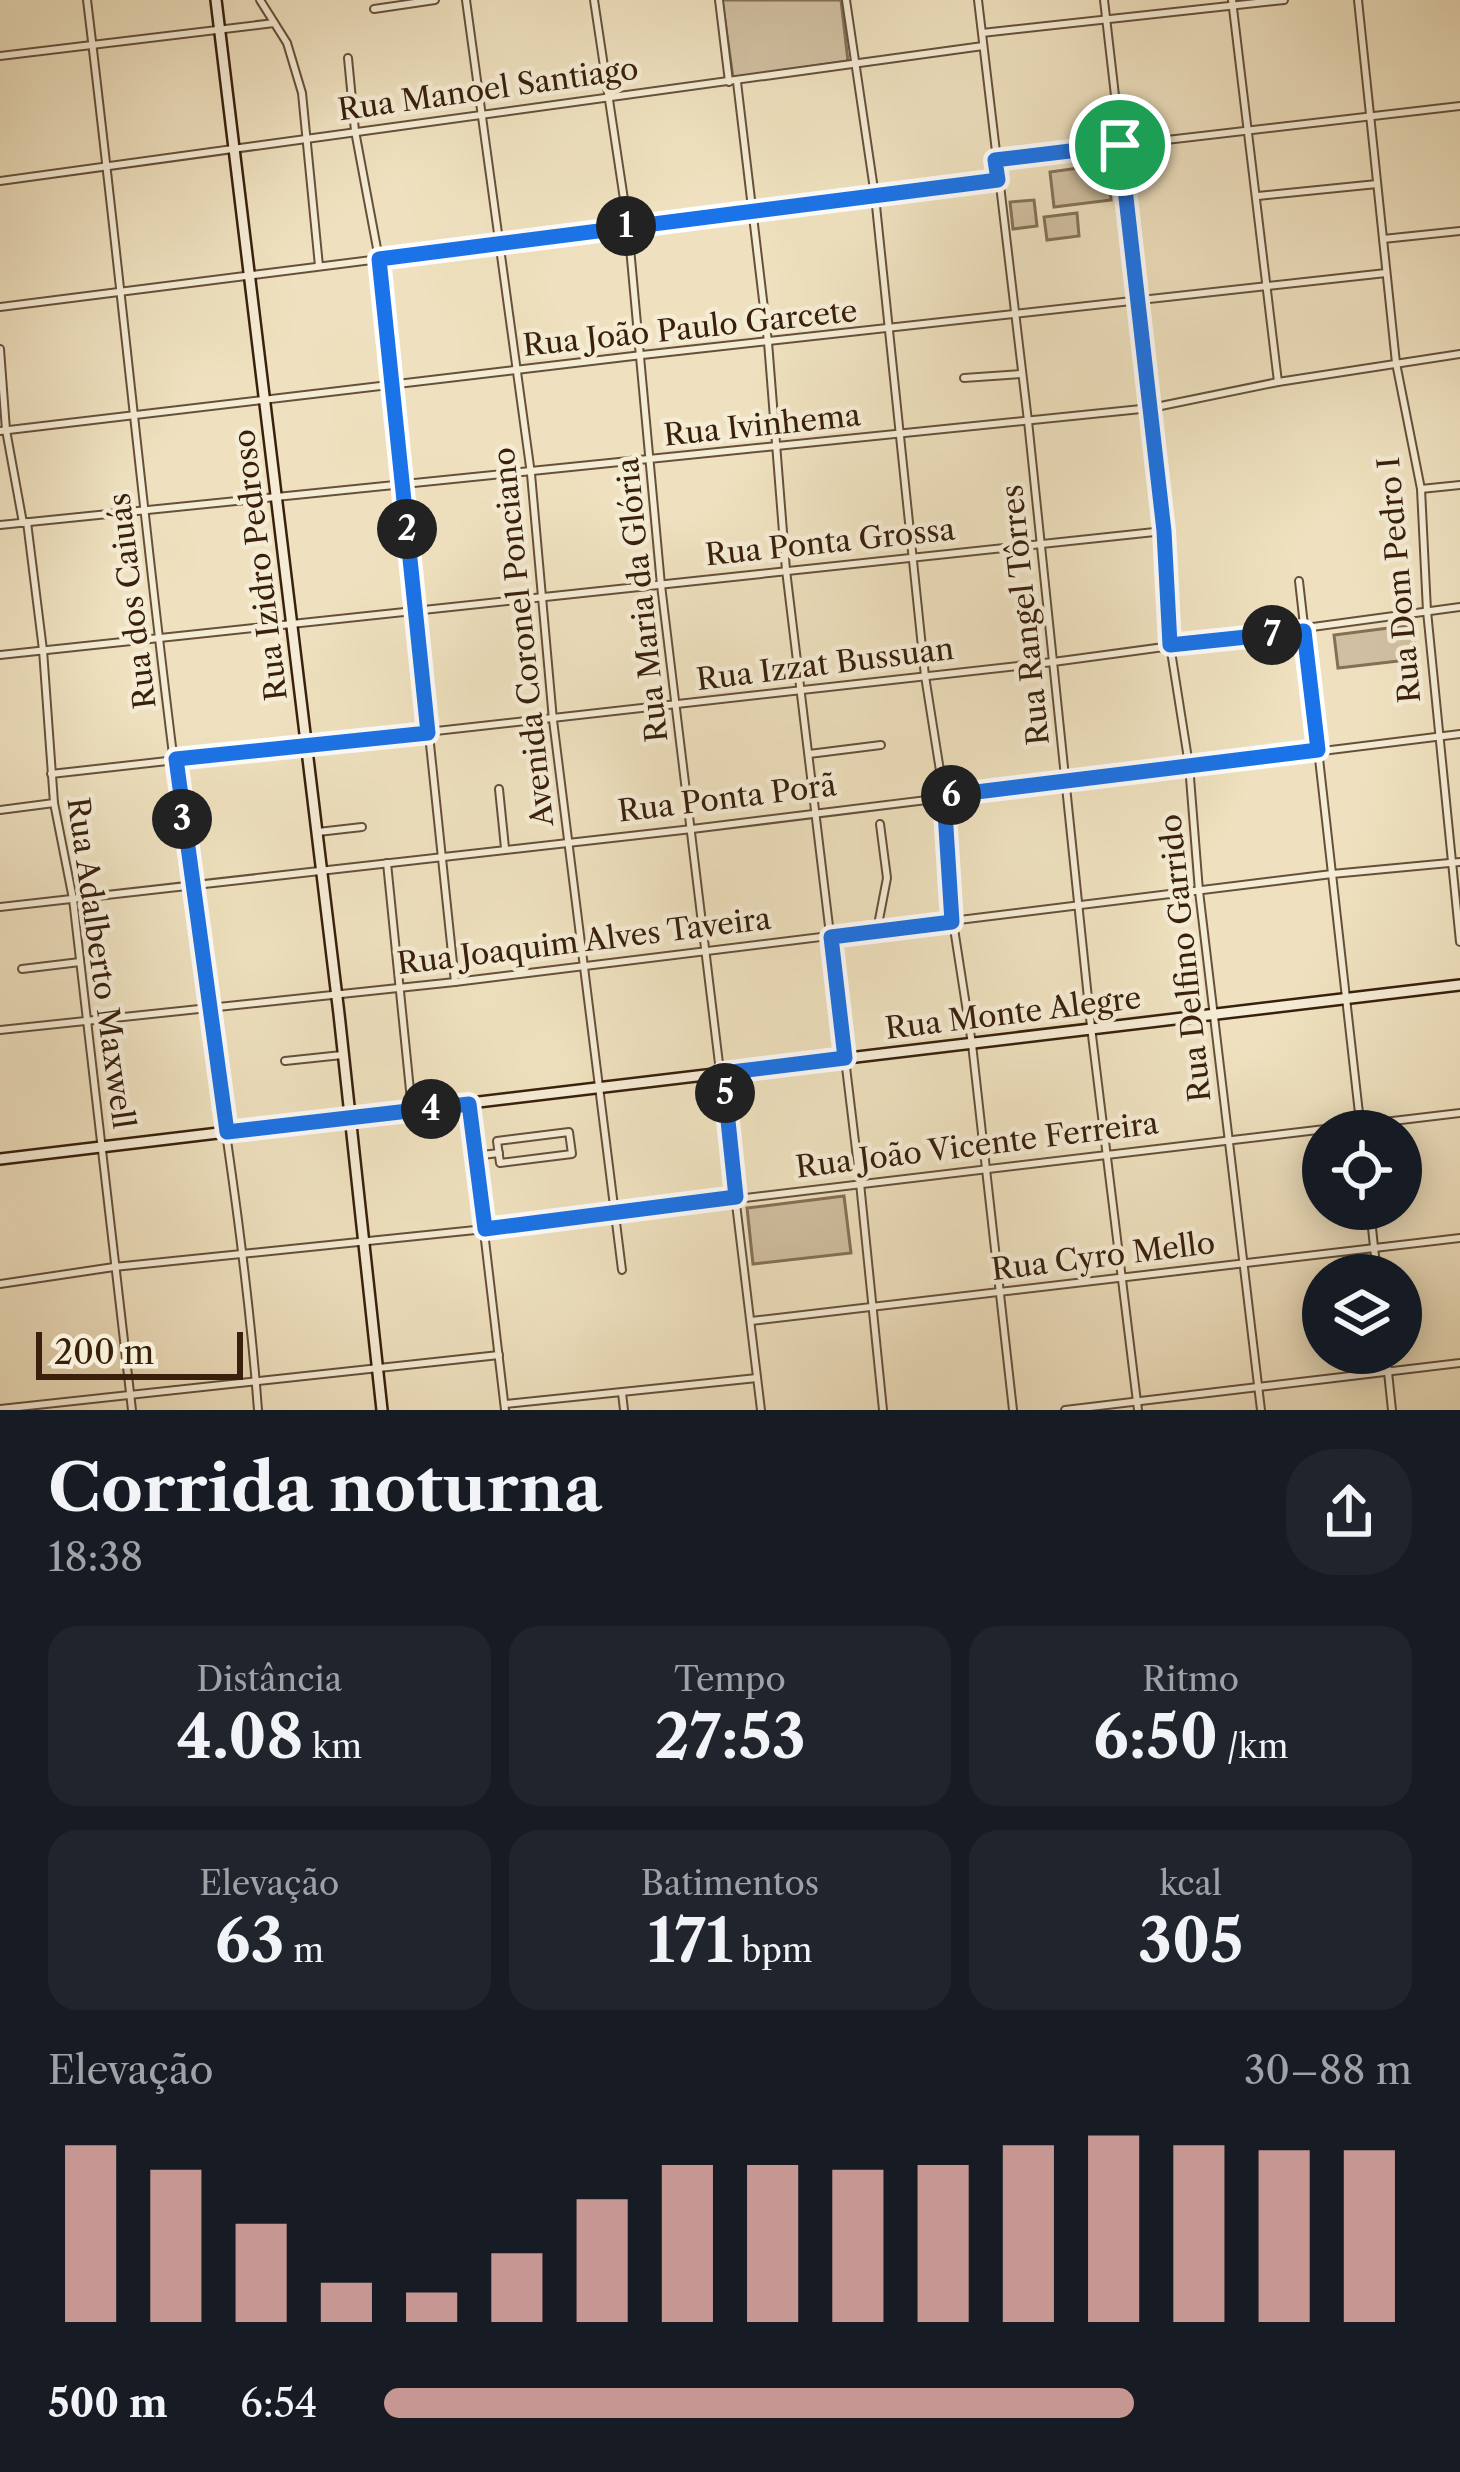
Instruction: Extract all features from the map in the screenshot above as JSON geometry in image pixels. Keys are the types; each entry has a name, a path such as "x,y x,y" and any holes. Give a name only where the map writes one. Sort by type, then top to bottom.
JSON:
{"street":[{"name":"Rua dos Caiuás","path":"87,0 131,416 190,884 227,1132 258,1410"},
{"name":"Rua Izidro Pedroso","path":"215,0 382,1410"},
{"path":"260,0 294,62 307,138 319,266"},
{"path":"374,9 435,0"},
{"name":"Avenida Coronel Ponciano","path":"466,0 531,474 582,967 622,1270"},
{"name":"Rua Maria da Glória","path":"594,0 628,226 661,585 761,1410"},
{"path":"718,0 768,342 786,570 884,1410"},
{"path":"847,0 891,329 925,676 944,796 952,922 972,1044 1013,1410"},
{"name":"Rua Rangel Tôrres","path":"978,0 1137,1405"},
{"name":"Rua Delfino Garrido","path":"1104,0 1164,531 1170,645 1190,764 1199,891 1262,1410"},
{"path":"982,33 1284,0"},
{"name":"Rua Dom Pedro I","path":"1358,0 1396,363 1421,489 1426,611 1460,942"},
{"path":"1232,3 1278,382"},
{"path":"0,56 274,23"},
{"name":"Rua Manoel Santiago","path":"0,181 983,46"},
{"path":"348,58 355,131 379,259 455,982"},
{"path":"995,160 1460,106"},
{"path":"0,307 998,180"},
{"path":"1258,196 1377,184"},
{"path":"1383,239 1460,231"},
{"name":"Rua João Paulo Garcete","path":"3,431 1386,273"},
{"name":"Rua Adalberto Maxwell","path":"0,350 3,431 25,522 43,650 54,803 73,899 132,1410"},
{"path":"1396,363 1460,354 1460,364"},
{"name":"Rua Ivinhema","path":"0,525 1151,408 1396,363"},
{"path":"964,378 1022,374"},
{"path":"1421,489 1460,485"},
{"name":"Rua Ponta Grossa","path":"0,655 1164,531"},
{"path":"1298,581 1358,1110"},
{"name":"Rua Izzat Bussuan","path":"51,774 1054,662 1460,608"},
{"name":"Rua Ponta Porã","path":"0,907 691,829 1460,734"},
{"path":"809,754 881,745"},
{"path":"499,789 506,848"},
{"path":"0,809 54,803"},
{"path":"877,930 887,878 880,824"},
{"path":"316,832 362,827"},
{"name":"Rua Joaquim Alves Taveira","path":"0,1030 455,982 1460,862"},
{"path":"387,863 412,1111"},
{"path":"22,969 80,962"},
{"name":"Rua Monte Alegre","path":"0,1159 1460,985"},
{"path":"285,1061 343,1055"},
{"path":"469,1104 505,1407 757,1378"},
{"name":"Rua João Vicente Ferreira","path":"1422,1119 1460,1113"},
{"path":"569,1132 572,1154 500,1163 499,1153 497,1141 569,1132"},
{"name":"Rua João Vicente Ferreira","path":"0,1284 114,1267 485,1229 1302,1133"},
{"path":"474,1156 499,1153"},
{"path":"1372,1230 1375,1254"},
{"name":"Rua Cyro Mello","path":"751,1321 1460,1238"},
{"path":"0,1399 1,1409 499,1355"},
{"path":"1422,1367 1460,1363"},
{"path":"1065,1410 1137,1405 1362,1374"},
{"path":"1388,1374 1393,1410"},
{"path":"622,1393 624,1410"}],"shaded area":[{"path":"722,0 841,0 848,61 733,78"},
{"path":"1107,164 1111,200 1054,207 1050,172"},
{"path":"1034,200 1037,226 1013,229 1010,202"},
{"path":"1077,213 1079,236 1047,240 1044,217"},
{"path":"1412,625 1416,659 1338,668 1334,635"},
{"path":"844,1196 851,1253 753,1264 747,1208"}],"route":[{"path":"1120,145 1164,531 1170,645 1304,631 1318,750 944,796 952,922 831,937 845,1058 723,1073 736,1197 485,1229 469,1104 227,1132 176,759 428,733 379,259 998,180 995,160 1120,145"}]}
